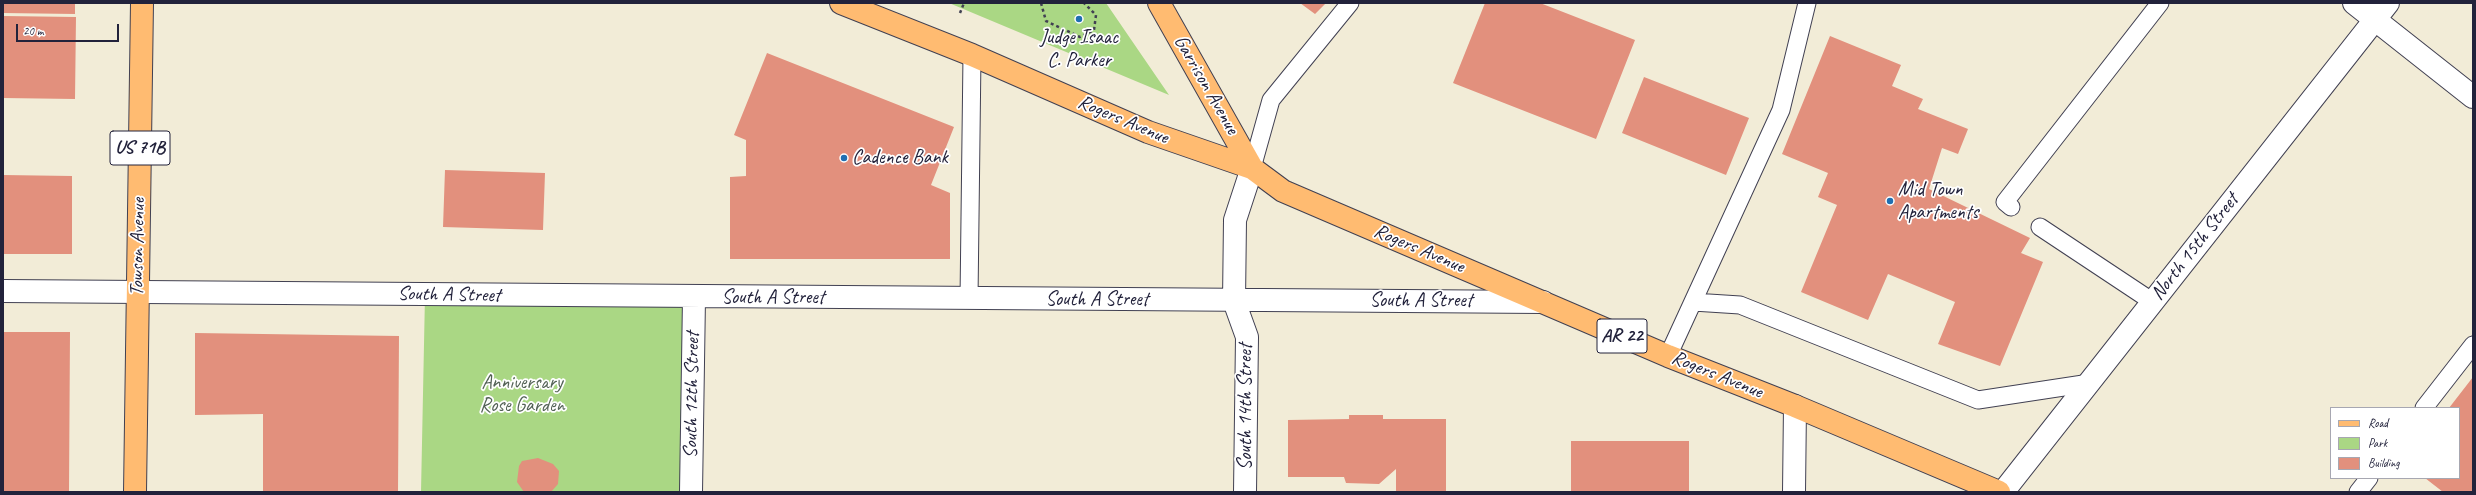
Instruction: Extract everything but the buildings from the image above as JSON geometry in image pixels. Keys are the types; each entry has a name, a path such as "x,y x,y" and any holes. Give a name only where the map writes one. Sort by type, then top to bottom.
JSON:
{"main road":[{"name":"Towson Avenue","path":"134,492 142,3"},
{"name":"Rogers Avenue","path":"842,3 972,54 1148,132 1252,168 1283,191 1668,356 1795,406 1999,492"},
{"name":"Garrison Avenue","path":"1159,3 1252,168"}],"street":[{"path":"2354,3 2382,11 2473,97"},
{"name":"North 15th Street","path":"2003,492 2382,11"},
{"path":"1234,301 1236,220 1252,168"},
{"name":"South A Street","path":"3,291 694,298 1543,302"},
{"name":"South 12th Street","path":"691,492 694,298"},
{"name":"South 14th Street","path":"1234,301 1247,337 1245,492"},
{"path":"1794,492 1795,406"}],"lane":[{"path":"1252,168 1271,100 1350,3"},
{"path":"1668,356 1780,110 1808,3"},
{"path":"2011,207 2005,202 2160,3"},
{"path":"968,299 972,54"},
{"path":"2040,227 2153,302"},
{"path":"1693,302 1740,305 1978,400 2020,391 2090,383"},
{"path":"2425,407 2473,345"},
{"path":"2358,492 2368,479"}],"path":[{"path":"960,13 964,3"},
{"path":"1041,3 1046,21 1080,37 1094,30 1096,15 1084,3"}],"green space":[{"path":"949,3 1106,3 1169,95"},
{"name":"Anniversary Rose Garden","path":"425,295 694,298 691,492 421,492"}],"place":[{"name":"Judge Isaac C. Parker","path":"1079,19"},
{"name":"Cadence Bank","path":"844,158"},
{"name":"Mid Town Apartments","path":"1890,201"}]}
